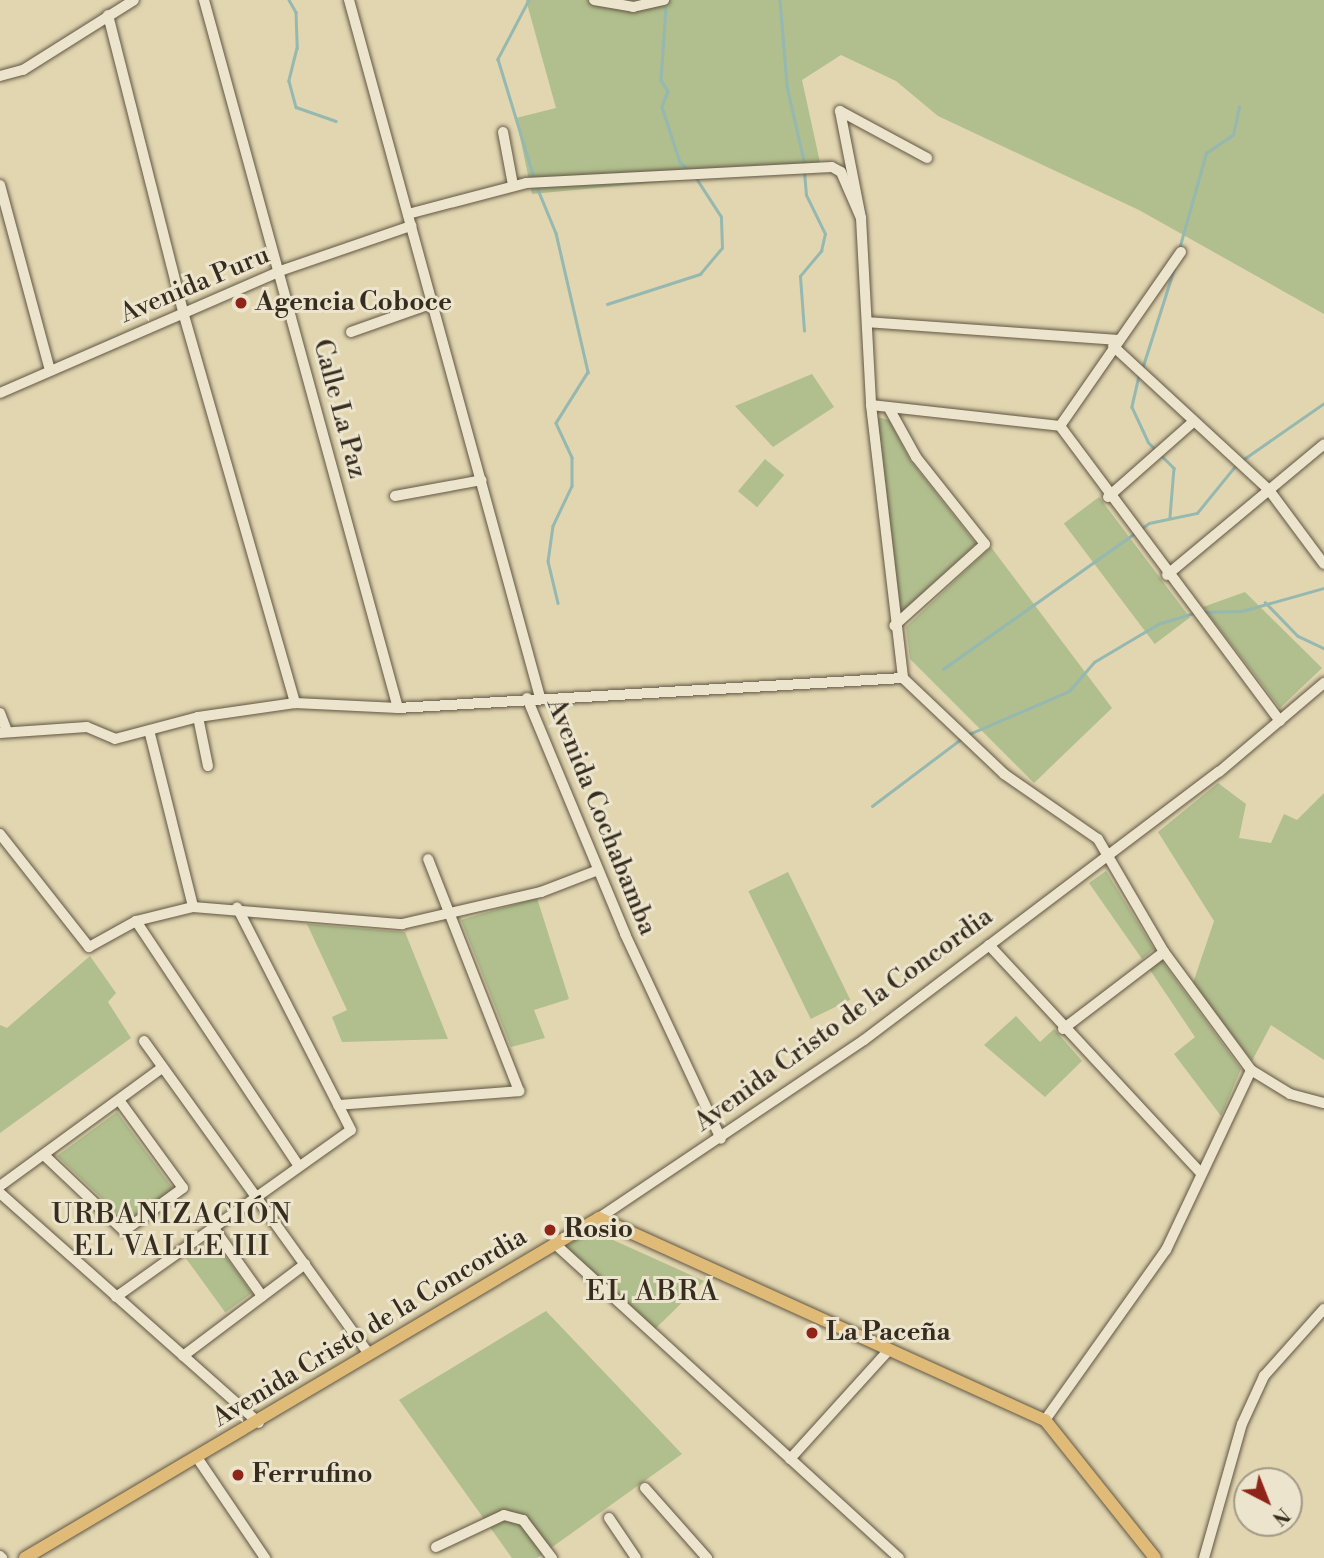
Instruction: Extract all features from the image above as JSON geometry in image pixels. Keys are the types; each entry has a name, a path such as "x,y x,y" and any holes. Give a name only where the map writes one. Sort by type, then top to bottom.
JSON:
{"main road":[{"name":"Avenida Cristo de la Concordia","path":"26,1558 259,1423 369,1354 599,1218"},
{"path":"599,1218 1045,1420 1155,1558"}],"street":[{"path":"0,76 23,70 134,0"},
{"name":"Calle La Paz","path":"204,0 398,708"},
{"name":"Avenida Cochabamba","path":"349,0 540,697 527,698 598,870 721,1139"},
{"path":"594,0 633,7 664,0"},
{"path":"108,15 183,312 295,703"},
{"path":"927,158 840,111 861,218 871,405 894,626 903,678 1004,774 1098,839 1164,952 1251,1070 1290,1094 1324,1103"},
{"path":"503,132 513,186"},
{"path":"408,214 513,186 832,167 841,172 861,218"},
{"path":"0,185 50,370"},
{"name":"Avenida Puru","path":"0,393 280,271 411,226"},
{"path":"1060,426 1115,343 1181,252"},
{"path":"351,332 433,303"},
{"path":"867,322 1115,343 1193,422 1269,490 1324,564"},
{"path":"871,405 890,410 1060,426"},
{"path":"890,410 916,457 985,544 894,626"},
{"path":"1108,497 1193,422"},
{"path":"1060,426 1108,497 1280,721"},
{"path":"1167,575 1324,444"},
{"path":"395,496 482,480"},
{"path":"540,697 683,695 903,678"},
{"name":"Avenida Cristo de la Concordia","path":"599,1218 721,1139 989,945 1280,721 1324,683"},
{"path":"0,713 3,732 87,727 115,739 150,734 198,717 295,703 398,708 527,698"},
{"path":"198,717 208,766"},
{"path":"150,734 193,907"},
{"path":"0,834 89,947 136,921 193,907 236,907 402,924 451,915 598,870"},
{"path":"338,1105 519,1091 428,859"},
{"path":"116,1297 351,1129 236,907"},
{"path":"136,921 298,1165"},
{"path":"989,945 1063,1028 1200,1172"},
{"path":"1063,1028 1164,952"},
{"path":"144,1041 254,1198 369,1354"},
{"path":"0,1186 162,1068"},
{"path":"1045,1420 1166,1250 1200,1172 1251,1070"},
{"path":"44,1155 124,1231 183,1188 119,1100"},
{"path":"0,1193 259,1423"},
{"path":"213,1227 262,1296"},
{"path":"554,1243 899,1558"},
{"path":"183,1356 304,1264"},
{"path":"1204,1558 1242,1424 1264,1376 1324,1309"},
{"path":"790,1459 889,1350"},
{"path":"198,1459 265,1558"},
{"path":"645,1488 707,1558"},
{"path":"436,1547 504,1515 523,1520 552,1558"},
{"path":"608,1518 636,1558"}],"green space":[{"path":"526,0 1324,0 1324,314 1139,210 938,116 896,81 841,55 802,80 821,167 532,194 516,118 556,108"},
{"path":"812,374 834,407 773,447 735,406"},
{"path":"877,417 889,420 910,460 976,544 898,615"},
{"path":"765,459 784,475 757,507 738,491"},
{"path":"1099,497 1190,618 1155,644 1064,523"},
{"path":"991,547 1112,708 1034,783 910,659 906,627"},
{"path":"1245,592 1322,668 1280,708 1203,607"},
{"path":"1218,783 1246,804 1239,838 1271,843 1284,814 1297,820 1324,793 1324,1060 1271,1025 1252,1061 1193,983 1214,921 1158,832"},
{"path":"1106,871 1154,949 1142,959 1089,883"},
{"path":"788,872 850,1000 811,1019 748,891"},
{"path":"537,898 569,999 534,1010 545,1038 511,1047 461,920"},
{"path":"307,924 405,932 448,1039 342,1042 332,1017 347,1010"},
{"path":"90,956 116,993 108,1002 131,1038 0,1133 0,1025 7,1028"},
{"path":"1161,960 1241,1069 1221,1116 1174,1054 1195,1037 1150,970"},
{"path":"1016,1016 1040,1042 1054,1029 1082,1061 1045,1097 984,1045"},
{"path":"117,1112 174,1190 128,1223 57,1156"},
{"path":"591,1230 704,1281 654,1330 563,1248"},
{"path":"212,1238 252,1293 225,1312 185,1257"},
{"path":"546,1311 682,1454 537,1558 512,1558 399,1400"}],"waterway":[{"path":"289,0 296,12 297,48 289,81 296,107 336,121"},
{"path":"529,0 498,59 535,181"},
{"path":"780,0 787,86 805,165"},
{"path":"666,8 661,80 668,91 662,107 680,162 691,172"},
{"path":"1179,249 1206,153 1233,135 1239,107"},
{"path":"804,171 806,195 825,234 821,251 800,276 804,331"},
{"path":"607,304 700,274 722,248 721,217 695,177"},
{"path":"537,187 556,233 588,372 556,423 572,458 572,486 553,526 548,561 558,603"},
{"path":"1142,369 1174,269"},
{"path":"1139,376 1132,407 1148,442 1174,468 1170,517"},
{"path":"1241,461 1324,403"},
{"path":"943,669 1149,523 1197,513 1236,465"},
{"path":"1201,612 1242,611 1324,588"},
{"path":"1265,602 1298,636 1324,648"},
{"path":"967,735 1069,691 1094,662 1158,624 1195,613"},
{"path":"872,806 961,739"}],"place":[{"name":"Agencia Coboce","path":"241,303"},
{"name":"Rosio","path":"550,1230"},
{"name":"La Paceña","path":"812,1333"},
{"name":"Ferrufino","path":"238,1475"}],"district":[{"name":"URBANIZACIÓN EL VALLE III","path":"172,1231"},
{"name":"EL ABRA","path":"653,1292"}]}
